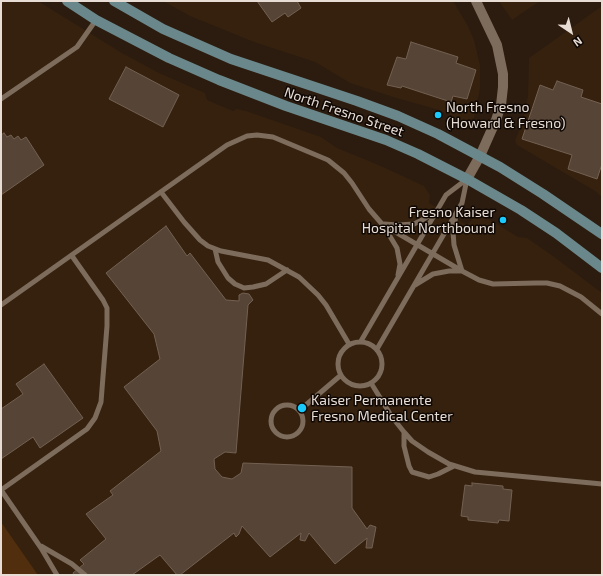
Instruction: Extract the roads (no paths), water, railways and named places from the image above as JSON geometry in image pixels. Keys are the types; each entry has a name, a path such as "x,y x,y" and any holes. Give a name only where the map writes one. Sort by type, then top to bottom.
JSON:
{"main road":[{"name":"North Fresno Street","path":"67,1 96,20 169,58 219,80 286,106 386,140 418,154 467,179 521,210 556,233 602,268"},
{"name":"North Fresno Street","path":"114,1 163,29 231,59 332,92 398,116 438,134 480,156 543,194 602,234"}],"street":[{"path":"467,179 480,156 496,120 501,105 503,87 503,74 497,45 476,1"}],"lane":[{"path":"1,99 78,47 96,20"},
{"path":"1,305 231,143 248,136 266,135 273,137 320,157 336,166 352,183 369,210 382,224 394,241 399,255 400,264 396,280"},
{"path":"361,341 446,195 467,179"},
{"path":"377,349 462,203 467,179"},
{"path":"161,192 200,240 208,246 215,249 268,260 299,277 326,305 349,344"},
{"path":"382,224 414,224 430,215 441,204"},
{"path":"456,212 453,239 455,252 462,272"},
{"path":"382,224 462,272 479,280 493,284 547,283 560,286 581,297 602,314"},
{"path":"215,249 218,262 228,278 235,284 244,288 266,284 287,270"},
{"path":"58,575 40,545 1,490 87,429 95,418 101,402 107,308 72,256"},
{"path":"412,289 419,282 433,274 449,271 462,272"},
{"path":"361,341 367,342 377,349 382,361 382,367 380,374 371,383 364,386 358,386 345,381 338,369 338,362 339,355 343,349 349,344 361,341"},
{"path":"300,410 341,375"},
{"path":"371,383 392,417 412,441 428,452 454,466 475,472 602,484"},
{"path":"290,404 296,406 300,410 304,421 298,434 284,437 274,431 271,420 272,415 279,406 290,404"},
{"path":"404,432 404,446 412,472 429,477 454,466"},
{"path":"40,545 72,564 85,575"}],"place":[{"name":"North Fresno (Howard & Fresno)","path":"438,115"},
{"name":"Fresno Kaiser Hospital Northbound","path":"503,220"},
{"name":"Kaiser Permanente Fresno Medical Center","path":"302,408"}]}
